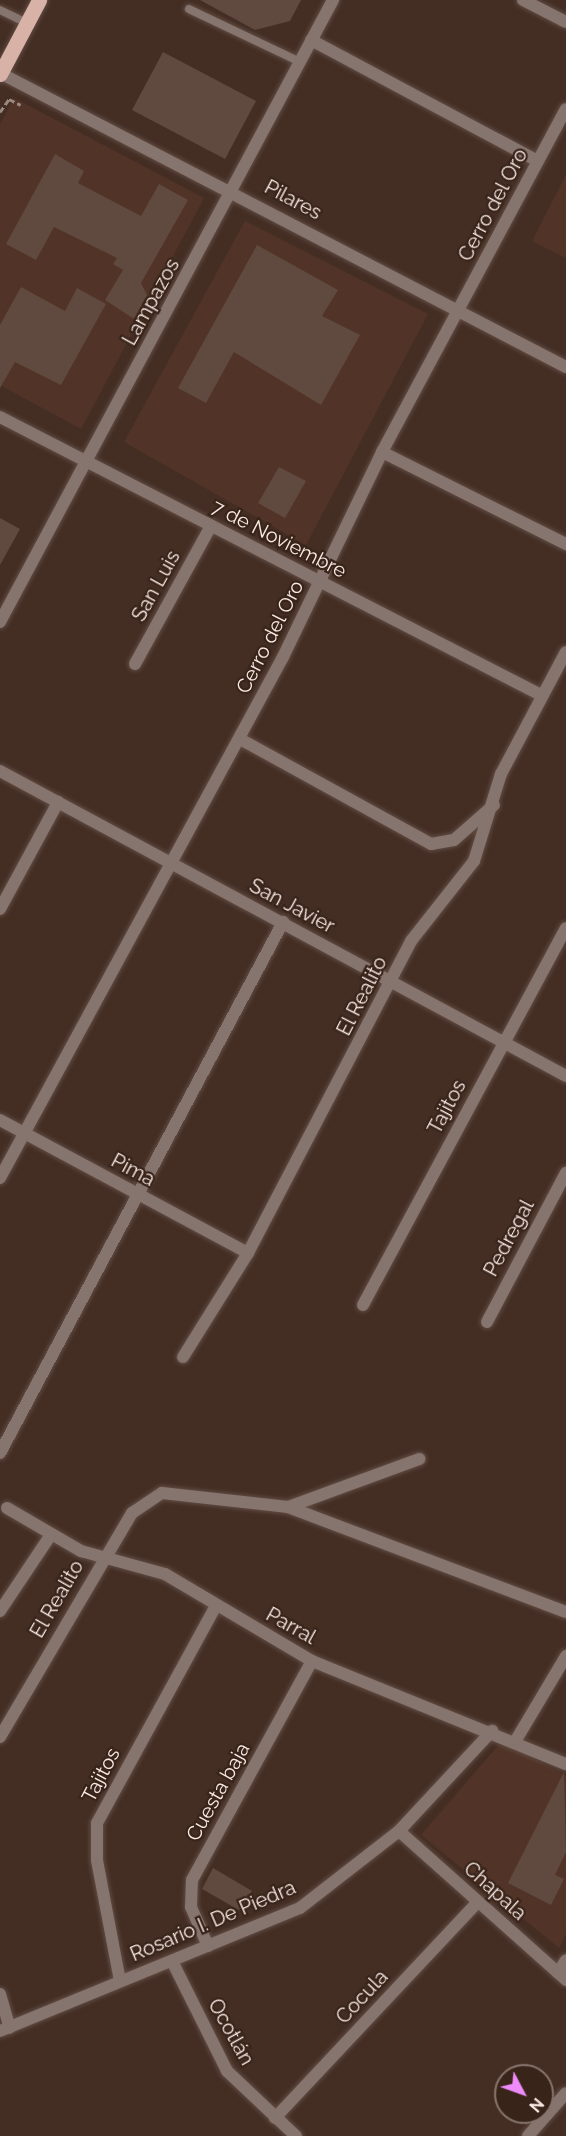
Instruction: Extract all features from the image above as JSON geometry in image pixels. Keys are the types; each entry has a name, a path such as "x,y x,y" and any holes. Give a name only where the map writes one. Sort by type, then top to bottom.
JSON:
{"main road":[{"path":"0,73 39,0"}],"street":[{"name":"Lampazos","path":"0,622 234,191 333,0"},
{"path":"523,0 566,22"},
{"path":"311,40 538,161"},
{"name":"Pilares","path":"0,73 234,191 459,308 566,367"},
{"name":"Cerro del Oro","path":"0,1178 240,739 321,581 382,452 566,109"},
{"name":"7 de Noviembre","path":"0,417 541,696"},
{"path":"382,452 566,544"},
{"name":"San Luis","path":"135,664 211,526"},
{"name":"El Realito","path":"183,1357 248,1253 426,917 474,861 494,805 501,774 566,652"},
{"path":"240,739 431,844 454,840 494,805"},
{"name":"San Javier","path":"0,771 566,1076"},
{"path":"0,909 58,802"},
{"path":"0,1453 283,922"},
{"name":"Tajitos","path":"363,1305 566,928"},
{"name":"Pima","path":"0,1120 248,1253"},
{"name":"Pedregal","path":"487,1322 566,1173"},
{"path":"288,1508 419,1459"},
{"name":"El Realito","path":"0,1737 104,1556 132,1513 162,1493 288,1508"},
{"name":"Parral","path":"6,1508 51,1536 104,1556 165,1574 312,1661 516,1740 566,1764"},
{"path":"288,1508 566,1612"},
{"path":"0,1611 51,1536"},
{"name":"Tajitos","path":"120,1981 97,1860 97,1823 216,1606"},
{"path":"516,1740 566,1656"},
{"name":"Cuesta baja","path":"208,1946 191,1907 192,1880 312,1661"},
{"name":"Rosario I. De Piedra","path":"5,2030 300,1908 336,1886 399,1831 492,1731"},
{"name":"Chapala","path":"399,1831 562,1976"},
{"name":"Cocula","path":"275,2118 478,1902"},
{"path":"562,1976 566,1960"},
{"name":"Ocotlán","path":"172,1961 223,2065 296,2136"},
{"path":"0,1994 5,2030"},
{"path":"528,2136 566,2093"}],"lane":[{"path":"189,9 300,62"},
{"path":"0,10 27,23"}],"path":[{"path":"0,112 9,99 21,105"}],"shaded area":[{"path":"14,98 204,198 81,429 0,385 0,124"},
{"path":"566,175 566,258 532,241"},
{"path":"245,221 428,314 306,545 124,442"},
{"path":"502,1741 566,1776 566,1934 559,1948 421,1835"}],"building":[{"path":"200,0 301,0 290,21 255,30"},
{"path":"163,52 256,101 225,159 132,110"},
{"path":"55,154 84,171 78,183 141,216 159,184 188,200 141,283 147,295 134,319 105,300 123,270 113,264 117,258 54,227 36,260 6,244"},
{"path":"257,245 338,290 322,316 360,335 321,405 234,352 206,403 178,388"},
{"path":"21,287 65,311 77,288 106,304 61,385 15,362 0,388 0,325"},
{"path":"279,467 306,481 285,518 258,503"},
{"path":"0,518 20,529 0,565"},
{"path":"564,1772 566,1852 555,1875 564,1879 551,1905 508,1883"},
{"path":"213,1868 252,1891 239,1910 202,1889"}]}
